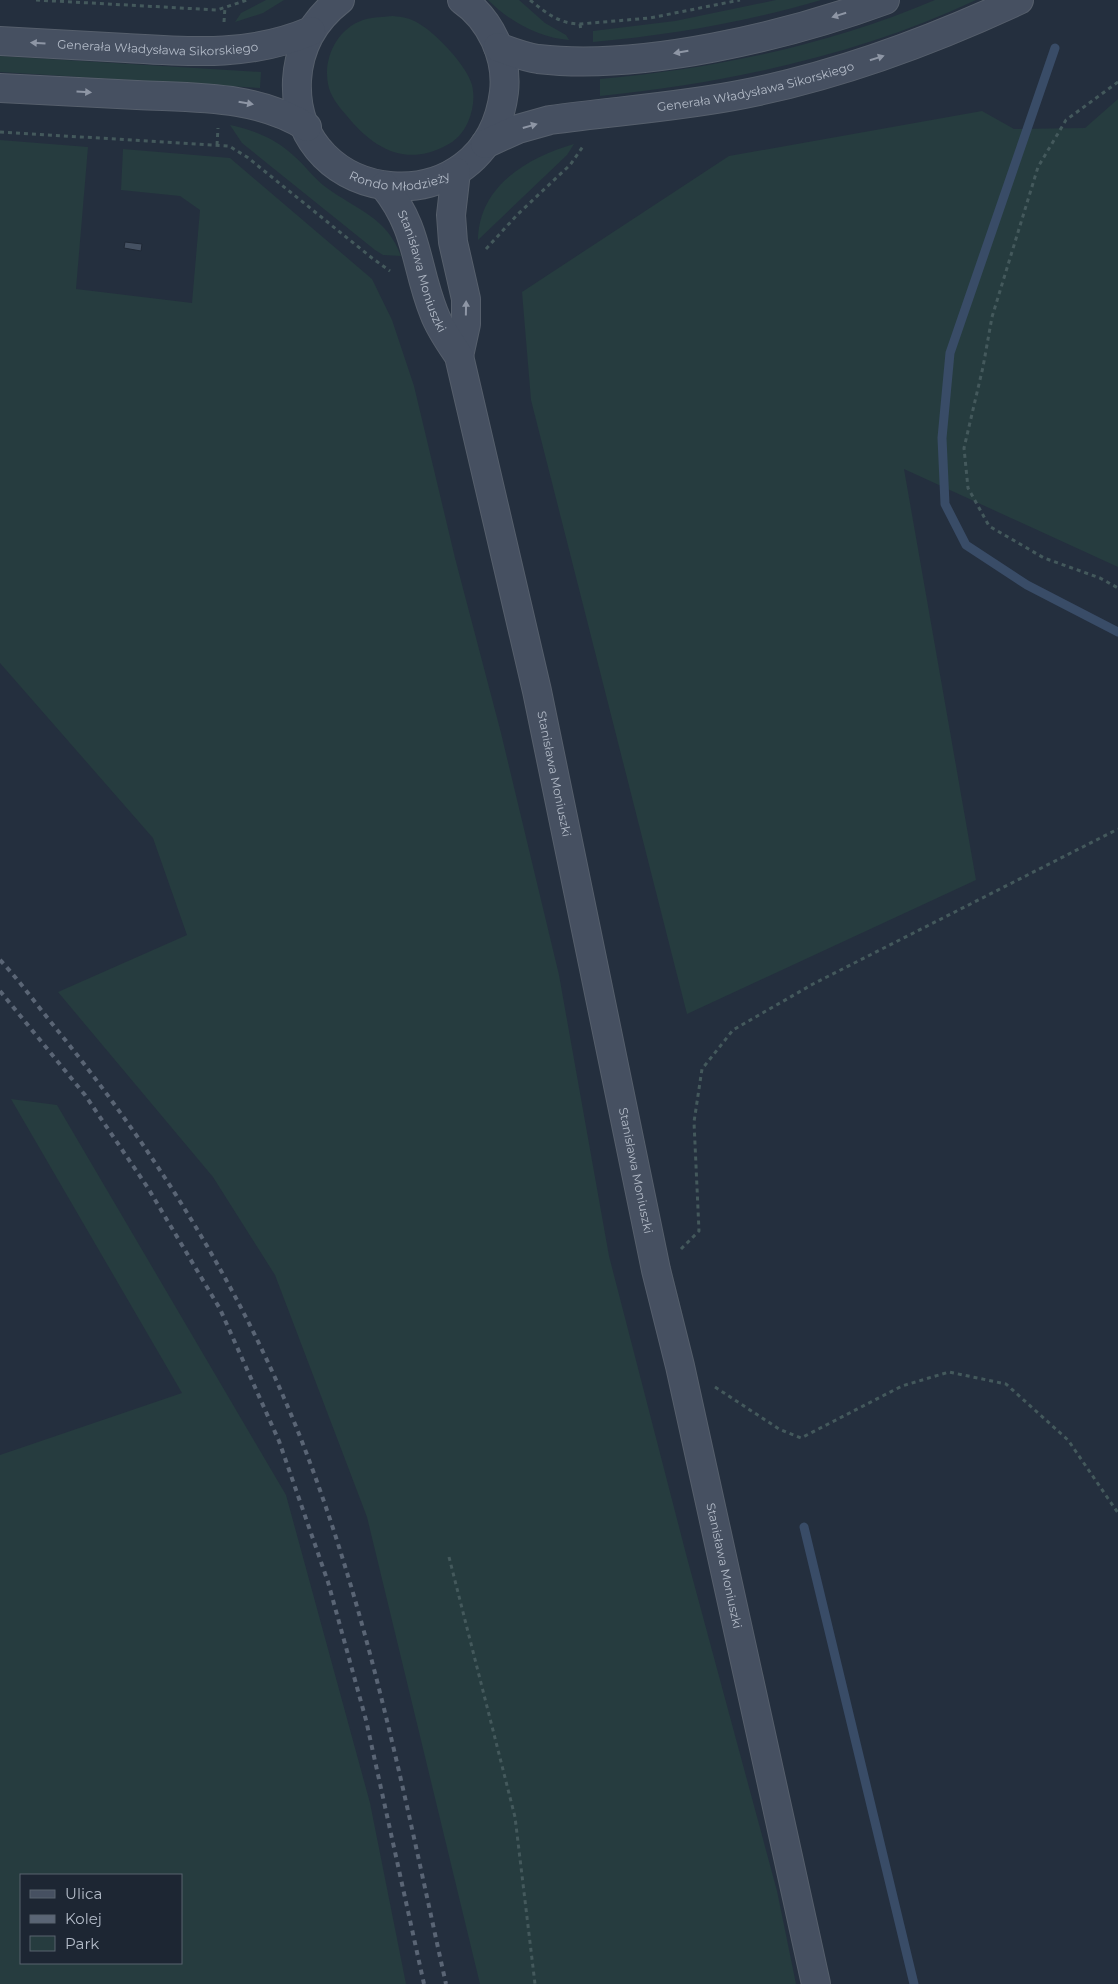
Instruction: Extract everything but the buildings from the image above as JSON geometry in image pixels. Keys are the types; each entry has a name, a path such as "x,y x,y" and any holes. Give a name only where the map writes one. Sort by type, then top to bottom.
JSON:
{"main road":[{"name":"Rondo Młodzieży","path":"340,0 326,11 311,31 303,49 297,78 299,107 306,128 316,144 329,159 346,172 364,181 384,186 409,187 433,182 456,172 472,160 485,144 502,108 503,66 498,47 486,24 470,5 462,0"},
{"path":"498,47 537,59 616,61 660,56 785,30 886,0"},
{"name":"Generała Władysława Sikorskiego","path":"485,144 518,129 550,120 743,95 813,78 952,31 1019,0"},
{"name":"Generała Władysława Sikorskiego","path":"0,41 223,52 258,48 290,40 311,31"},
{"path":"0,88 229,100 269,108 288,115 306,128"},
{"name":"Stanisława Moniuszki","path":"456,172 451,214 454,242 466,299 466,324 459,356"},
{"name":"Stanisława Moniuszki","path":"384,186 398,203 410,227 434,313 444,334 459,356 537,691 656,1270 680,1366 816,1984"}],"path":[{"path":"36,0 202,10 217,10 247,0"},
{"path":"530,0 548,14 569,24 650,18 740,0"},
{"path":"1118,82 1066,120 1038,167 992,316 983,367 964,448 968,488 989,526 1044,558 1100,578 1118,588"},
{"path":"656,1270 672,1258 699,1231 694,1122 702,1069 733,1030 813,984 1118,829"},
{"path":"680,1366 779,1429 801,1438 902,1386 948,1372 1006,1384 1068,1440 1118,1513"},
{"path":"449,1557 515,1817 535,1984"}],"green space":[{"path":"266,0 284,0 263,13 235,22 241,13"},
{"path":"488,0 519,0 545,23 566,35 569,40 547,36 525,27 505,15"},
{"path":"776,0 821,0 765,15 708,27 651,36 593,42 593,31 675,21"},
{"path":"935,0 976,0 886,36 792,64 696,83 600,96 600,79 686,69 771,53 854,30"},
{"path":"393,16 412,20 433,34 464,69 472,85 472,108 464,130 453,142 430,152 416,155 403,154 379,145 347,116 335,101 329,88 328,64 330,55 339,37 354,24 363,20"},
{"path":"0,56 261,72 260,88 0,72"},
{"path":"1118,99 1118,567 904,469 976,880 687,1014 531,400 522,292 729,156 982,111 1014,129 1085,128"},
{"path":"230,125 264,136 287,150 322,184 379,223 388,232 401,256 383,255 375,250 242,143"},
{"path":"0,140 88,147 76,289 192,303 200,210 180,196 121,190 123,149 230,158 372,279 392,320 414,386 455,558 501,733 559,975 609,1256 686,1554 777,1891 796,1984 480,1984 367,1517 275,1275 213,1177 58,992 187,935 153,838 0,663"},
{"path":"574,144 567,155 478,240 481,221 487,204 509,176 540,157"},
{"path":"11,1099 57,1105 286,1495 370,1803 406,1984 0,1984 0,1455 182,1393"}],"waterway":[{"path":"1055,48 950,353 942,438 945,504 966,545 1027,585 1118,632"},
{"path":"804,1527 914,1984"}],"railway":[{"path":"0,960 91,1073 160,1170 222,1272 276,1379 324,1501 346,1569 400,1775 446,1984"},
{"path":"0,991 85,1095 148,1188 220,1309 279,1441 328,1582 366,1720 424,1984"}]}
